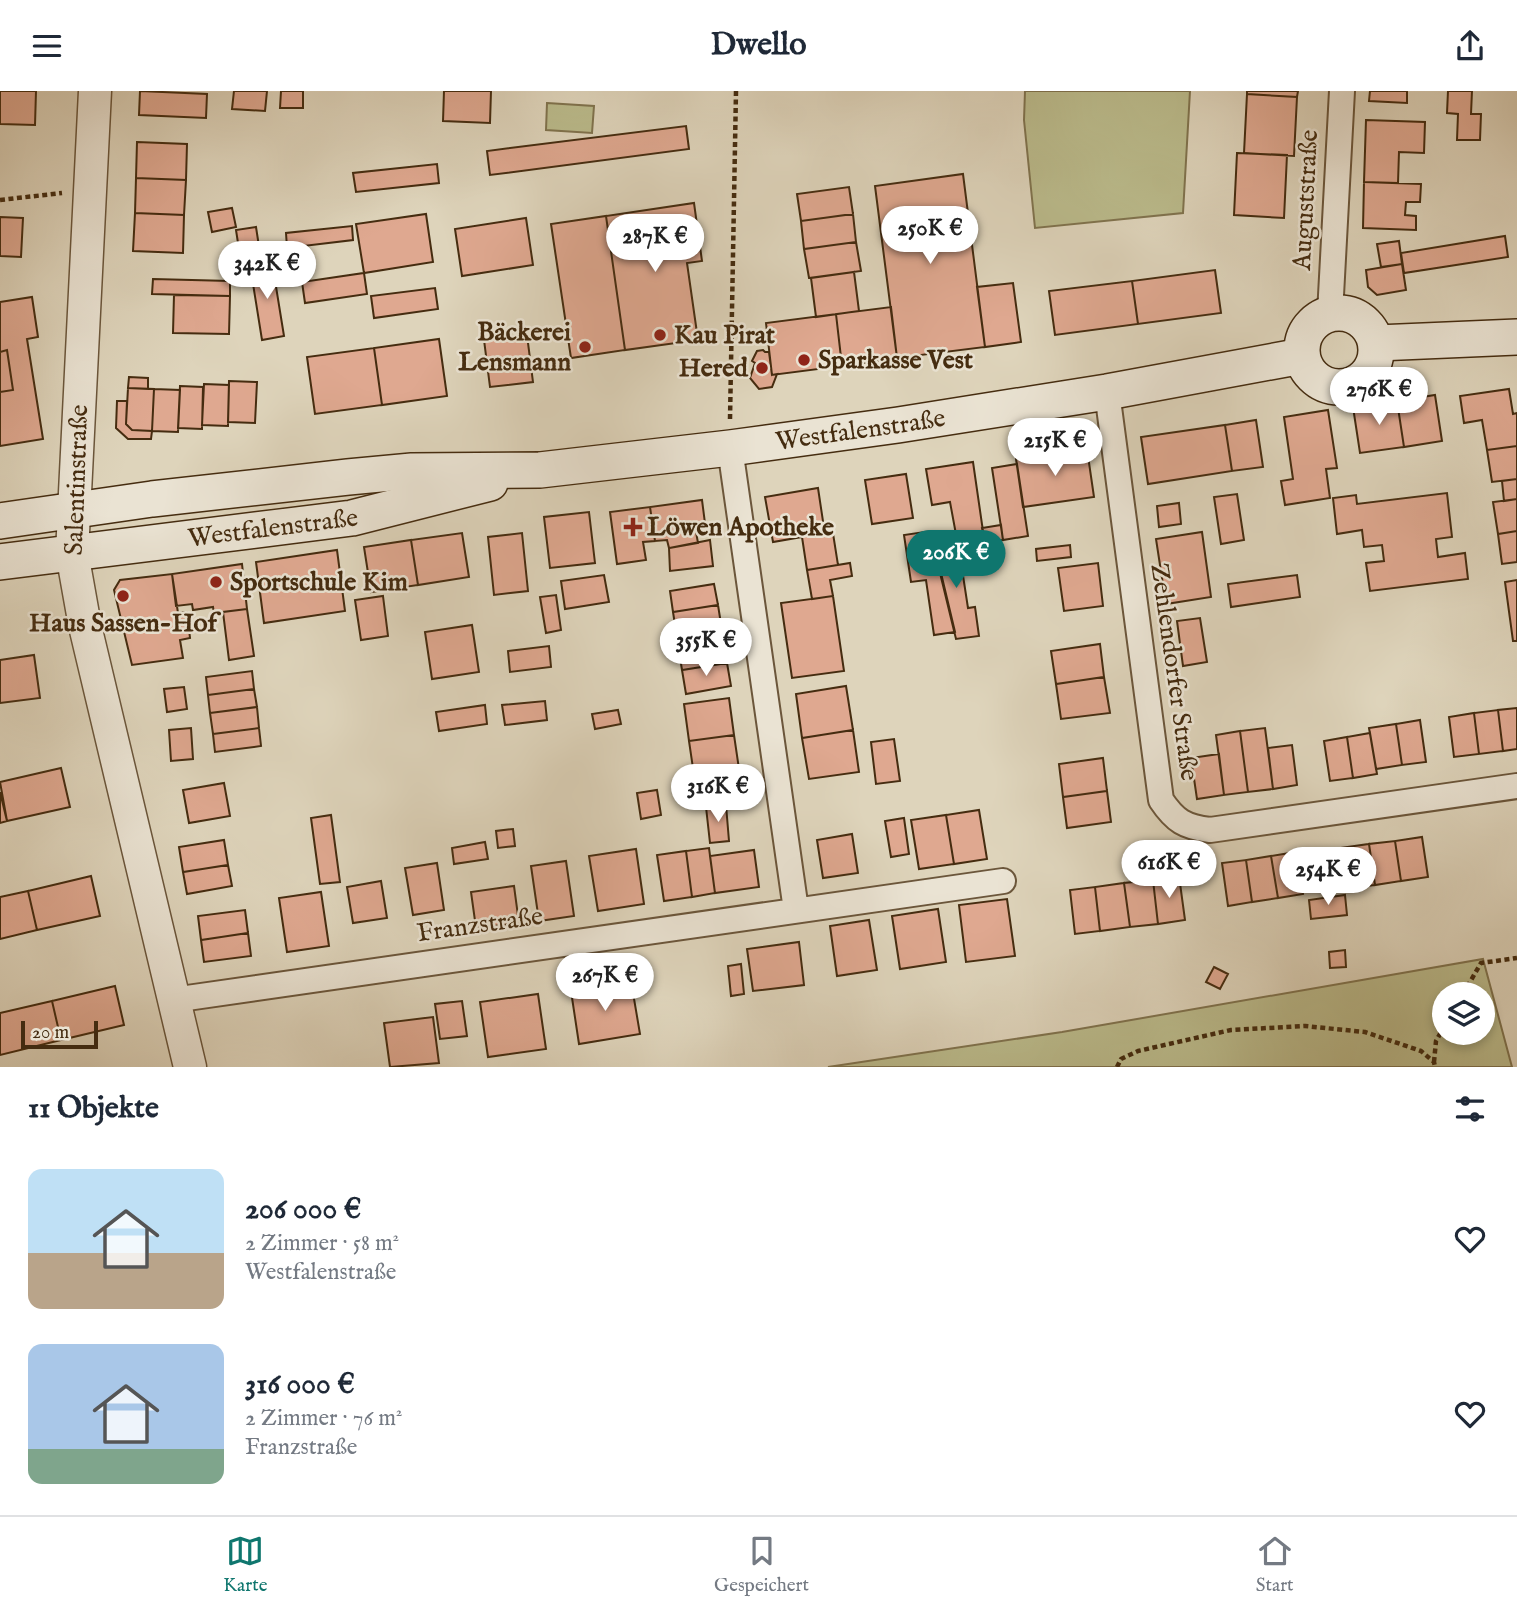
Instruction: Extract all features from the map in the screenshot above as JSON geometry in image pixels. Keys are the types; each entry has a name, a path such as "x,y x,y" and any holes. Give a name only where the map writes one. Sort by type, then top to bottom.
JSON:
{"main road":[{"path":"1345,313 1360,318 1371,329 1377,343 1377,355 1367,376 1346,387 1334,388 1322,384 1306,368 1302,356 1305,334 1319,318 1330,314 1345,313"},
{"path":"1377,343 1517,337"},
{"name":"Westfalenstraße","path":"0,521 152,499 412,471 540,470 730,448 1107,392 1302,356"},
{"name":"Westfalenstraße","path":"0,562 352,518 540,470"}],"street":[{"name":"Salentinstraße","path":"96,91 72,553 85,626 190,1067"},
{"name":"Auguststraße","path":"1330,314 1342,91"},
{"name":"Zehlendorfer Straße","path":"1107,392 1161,800 1171,815 1195,828 1210,830 1517,786"},
{"path":"730,448 796,910"},
{"name":"Franzstraße","path":"173,1000 1003,881"}],"path":[{"path":"730,448 736,91"},
{"path":"0,200 90,190"},
{"path":"1470,982 1481,963 1517,958"},
{"path":"1117,1067 1121,1059 1138,1051 1231,1030 1305,1026 1365,1032 1421,1051 1434,1065"},
{"path":"1434,1065 1436,1045"}],"green space":[{"path":"1025,91 1190,91 1183,213 1035,228 1024,120"},
{"path":"547,103 594,106 592,133 546,130"},
{"path":"1483,959 1489,982 1432,982 1432,1045 1495,1045 1495,1004 1512,1067 828,1067 1062,1032"}],"building":[{"path":"0,91 36,91 35,125 0,124"},
{"path":"140,91 207,94 206,118 139,115"},
{"path":"234,91 267,91 265,111 232,109"},
{"path":"281,91 303,91 303,108 280,108"},
{"path":"444,91 491,91 490,123 443,121"},
{"path":"1247,91 1298,91 1297,97 1247,94"},
{"path":"1370,91 1407,91 1407,103 1369,101"},
{"path":"1448,91 1472,91 1471,114 1481,114 1480,140 1457,140 1458,114 1447,113"},
{"path":"1247,94 1297,97 1294,156 1244,153"},
{"path":"1366,120 1425,122 1424,153 1399,152 1398,183 1364,182"},
{"path":"686,126 689,149 490,175 487,151"},
{"path":"137,142 187,144 186,180 136,178"},
{"path":"1237,153 1287,155 1284,218 1234,215"},
{"path":"437,164 439,183 356,192 353,173"},
{"path":"963,174 985,347 897,358 875,186"},
{"path":"136,178 186,180 184,215 135,213"},
{"path":"1364,182 1421,184 1420,202 1406,202 1405,215 1416,216 1416,230 1363,228"},
{"path":"849,187 853,214 801,221 797,194"},
{"path":"694,203 702,261 687,263 698,340 625,350 606,216"},
{"path":"232,208 236,227 212,232 208,212"},
{"path":"135,213 184,215 183,253 133,251"},
{"path":"426,214 433,262 364,273 356,224"},
{"path":"853,214 856,242 804,249 801,221"},
{"path":"606,216 625,350 571,358 551,224"},
{"path":"0,217 23,218 21,257 0,256"},
{"path":"526,218 533,265 462,276 455,229"},
{"path":"352,226 353,240 287,248 286,233"},
{"path":"256,227 260,253 240,256 236,230"},
{"path":"1505,236 1508,257 1404,273 1401,253"},
{"path":"1399,241 1402,264 1381,267 1377,244"},
{"path":"856,242 861,271 809,278 804,249"},
{"path":"272,262 284,336 262,340 250,265"},
{"path":"1402,264 1406,290 1377,295 1368,287 1366,270"},
{"path":"1215,270 1221,313 1138,324 1132,281"},
{"path":"854,272 859,311 816,317 811,278"},
{"path":"364,273 367,294 305,303 302,282"},
{"path":"153,279 230,281 230,296 152,294"},
{"path":"1132,281 1138,324 1055,335 1049,291"},
{"path":"1013,283 1021,342 985,347 977,287"},
{"path":"435,288 438,309 374,318 371,296"},
{"path":"174,295 230,296 229,334 173,333"},
{"path":"32,297 38,337 27,339 43,439 0,446 0,392 13,390 7,350 0,352 0,302"},
{"path":"891,307 897,358 842,366 836,314"},
{"path":"836,314 842,366 772,375 766,323"},
{"path":"527,335 533,382 490,387 484,340"},
{"path":"439,339 447,396 382,405 374,348"},
{"path":"374,348 382,405 315,414 307,357"},
{"path":"7,350 13,390 0,392 0,352"},
{"name":"Hered","path":"757,351 769,352 772,375 777,374 772,387 759,389 750,378 755,363 752,361"},
{"path":"129,377 148,378 148,389 128,388"},
{"path":"229,381 257,382 255,423 228,422"},
{"path":"204,384 229,385 228,426 202,425"},
{"path":"180,386 203,387 202,429 178,428"},
{"path":"128,388 154,389 152,431 132,430 126,424"},
{"path":"154,389 180,390 178,432 152,431"},
{"path":"1509,389 1513,414 1517,413 1517,446 1487,450 1482,420 1464,423 1460,396"},
{"path":"1435,395 1442,441 1404,447 1397,401"},
{"path":"117,401 127,401 126,424 132,430 152,431 151,439 128,439 116,428"},
{"path":"1397,401 1404,447 1360,453 1353,407"},
{"path":"1328,410 1337,468 1326,469 1330,498 1285,505 1281,481 1293,479 1284,417"},
{"path":"1256,420 1263,467 1232,471 1225,425"},
{"path":"1225,425 1232,471 1148,484 1141,437"},
{"path":"1517,446 1517,479 1492,482 1487,450"},
{"path":"1087,449 1094,497 1023,507 1016,459"},
{"path":"973,462 986,552 960,556 950,502 932,505 926,469"},
{"path":"1017,464 1028,536 1003,540 992,468"},
{"path":"906,474 913,518 872,524 865,480"},
{"path":"1517,479 1517,499 1504,501 1502,481"},
{"path":"818,488 824,528 832,527 838,565 807,570 802,537 773,542 765,497"},
{"path":"1447,493 1452,537 1436,539 1438,557 1465,553 1468,579 1370,591 1366,563 1384,561 1382,545 1364,547 1362,530 1337,534 1333,498 1356,495 1357,504"},
{"path":"1237,494 1244,540 1221,544 1214,497"},
{"path":"1517,499 1517,531 1498,534 1493,502"},
{"path":"702,500 706,531 696,532 698,543 669,548 667,540 655,541 650,507"},
{"path":"1179,503 1181,524 1159,527 1157,506"},
{"name":"Löwen Apotheke","path":"650,507 655,541 643,542 646,560 617,564 610,512"},
{"path":"589,512 595,563 550,568 544,517"},
{"path":"1001,525 1003,540 985,542 982,528"},
{"path":"931,531 955,632 934,635 926,580 911,582 904,535"},
{"path":"1517,531 1517,562 1502,564 1498,534"},
{"path":"1202,532 1211,597 1166,604 1156,539"},
{"path":"462,533 469,577 418,585 411,540"},
{"path":"522,533 528,591 494,595 488,537"},
{"path":"411,540 418,585 371,592 364,547"},
{"path":"710,540 713,566 670,571 669,548"},
{"path":"956,541 968,608 975,607 979,636 956,639 933,544"},
{"path":"1070,545 1071,557 1037,561 1036,549"},
{"path":"337,550 345,611 264,623 256,562"},
{"path":"850,563 852,576 830,580 833,596 812,599 807,570"},
{"path":"1098,563 1103,606 1064,611 1058,568"},
{"path":"242,564 247,609 214,613 213,607 193,610 192,604 176,606 172,574"},
{"path":"172,574 178,613 187,612 190,638 180,640 183,658 132,665 114,590 120,580"},
{"path":"604,575 609,602 565,609 561,581"},
{"path":"1297,575 1300,597 1231,607 1228,584"},
{"path":"1517,580 1517,641 1513,641 1505,582"},
{"path":"714,584 718,605 673,612 670,591"},
{"path":"556,595 561,630 546,633 540,597"},
{"path":"383,596 388,636 361,640 355,600"},
{"path":"833,596 844,671 792,678 781,603"},
{"path":"718,605 721,624 676,631 673,612"},
{"path":"247,609 254,656 229,660 223,612"},
{"path":"1200,618 1207,662 1183,666 1177,621"},
{"path":"721,624 724,643 679,651 676,631"},
{"path":"472,625 479,672 432,679 425,632"},
{"path":"724,643 727,663 682,670 679,651"},
{"path":"1100,644 1104,677 1056,684 1051,651"},
{"path":"549,646 551,667 510,672 508,651"},
{"path":"34,655 40,698 0,703 0,660"},
{"path":"727,663 731,686 686,694 682,670"},
{"path":"252,671 254,689 208,695 206,677"},
{"path":"1104,677 1110,713 1061,719 1056,684"},
{"path":"846,686 853,730 802,738 796,694"},
{"path":"184,687 187,709 167,712 164,689"},
{"path":"254,689 257,707 210,713 208,695"},
{"path":"729,698 734,735 689,741 684,704"},
{"path":"545,701 547,720 505,725 502,705"},
{"path":"485,705 487,724 439,731 436,712"},
{"path":"257,707 259,728 213,734 210,713"},
{"path":"1517,708 1517,749 1503,751 1498,710"},
{"path":"618,710 621,724 595,729 592,714"},
{"path":"1498,710 1503,751 1479,754 1474,713"},
{"path":"1474,713 1479,754 1454,757 1449,717"},
{"path":"1420,720 1426,762 1402,765 1396,724"},
{"path":"1396,724 1402,765 1376,769 1369,728"},
{"path":"191,728 193,759 171,761 169,730"},
{"path":"259,728 261,746 215,752 213,734"},
{"path":"1265,728 1273,789 1248,792 1240,731"},
{"path":"853,730 859,772 809,779 802,738"},
{"path":"1240,731 1248,792 1224,795 1216,735"},
{"path":"1370,733 1377,774 1353,778 1347,737"},
{"path":"734,735 739,769 694,775 689,741"},
{"path":"1347,737 1353,778 1330,781 1324,741"},
{"path":"894,739 900,781 876,784 871,742"},
{"path":"1292,745 1297,785 1273,789 1268,748"},
{"path":"1219,754 1224,795 1197,799 1191,758"},
{"path":"1103,758 1107,791 1063,797 1059,764"},
{"path":"61,768 70,807 7,821 0,782"},
{"path":"224,783 230,816 189,823 183,790"},
{"path":"657,790 661,815 641,819 637,793"},
{"path":"1107,791 1111,822 1067,828 1063,797"},
{"path":"0,792 7,821 0,823"},
{"path":"726,805 729,841 710,843 706,807"},
{"path":"979,810 987,859 954,864 946,815"},
{"path":"331,815 340,882 320,884 311,818"},
{"path":"946,815 954,864 919,869 911,820"},
{"path":"904,818 909,854 891,857 885,821"},
{"path":"513,829 515,846 498,848 496,831"},
{"path":"852,834 858,873 823,878 817,840"},
{"path":"1422,837 1428,877 1401,881 1395,841"},
{"path":"224,840 228,865 183,872 179,847"},
{"path":"1395,841 1401,881 1375,885 1369,844"},
{"path":"485,842 488,859 454,864 452,848"},
{"path":"1369,844 1375,885 1346,889 1340,848"},
{"path":"709,848 715,893 692,897 686,851"},
{"path":"636,849 644,904 598,911 589,856"},
{"path":"754,850 759,887 715,893 710,856"},
{"path":"686,851 692,897 664,901 657,855"},
{"path":"1296,852 1303,894 1278,898 1271,856"},
{"path":"1271,856 1278,898 1252,902 1246,860"},
{"path":"1246,860 1252,902 1228,906 1222,863"},
{"path":"566,861 574,916 539,921 531,866"},
{"path":"437,863 444,910 413,915 405,868"},
{"path":"228,865 232,886 187,894 183,872"},
{"path":"91,876 100,916 37,930 28,891"},
{"path":"1179,876 1185,920 1158,924 1153,880"},
{"path":"1153,880 1158,924 1130,927 1124,883"},
{"path":"381,881 387,918 353,923 347,887"},
{"path":"1124,883 1130,927 1100,931 1095,887"},
{"path":"514,886 519,923 476,928 471,892"},
{"path":"1095,887 1100,931 1075,934 1070,890"},
{"path":"28,891 37,930 0,939 0,897"},
{"path":"321,892 329,946 287,952 279,898"},
{"path":"1345,895 1347,915 1311,919 1309,900"},
{"path":"1007,899 1015,956 966,962 959,905"},
{"path":"938,909 946,962 900,969 892,916"},
{"path":"245,910 248,933 201,940 198,916"},
{"path":"869,920 877,970 837,976 830,926"},
{"path":"248,933 251,956 204,962 201,940"},
{"path":"799,942 804,985 753,991 747,949"},
{"path":"1345,950 1346,967 1330,968 1329,952"},
{"path":"741,964 744,994 731,996 728,966"},
{"path":"1214,967 1228,974 1220,989 1206,982"},
{"path":"631,981 640,1034 579,1044 571,991"},
{"path":"115,986 124,1025 61,1040 52,1001"},
{"path":"538,994 546,1049 488,1057 480,1002"},
{"path":"52,1001 61,1040 0,1055 0,1013"},
{"path":"462,1001 467,1036 440,1039 435,1004"},
{"path":"433,1017 439,1063 390,1067 384,1023"}],"place":[{"name":"Kau Pirat","path":"660,335"},
{"name":"Bäckerei Lensmann","path":"585,347"},
{"name":"Sparkasse Vest","path":"804,360"},
{"name":"Hered","path":"762,368"},
{"name":"Löwen Apotheke","path":"633,527"},
{"name":"Sportschule Kim","path":"216,582"},
{"name":"Haus Sassen-Hof","path":"123,596"}]}
